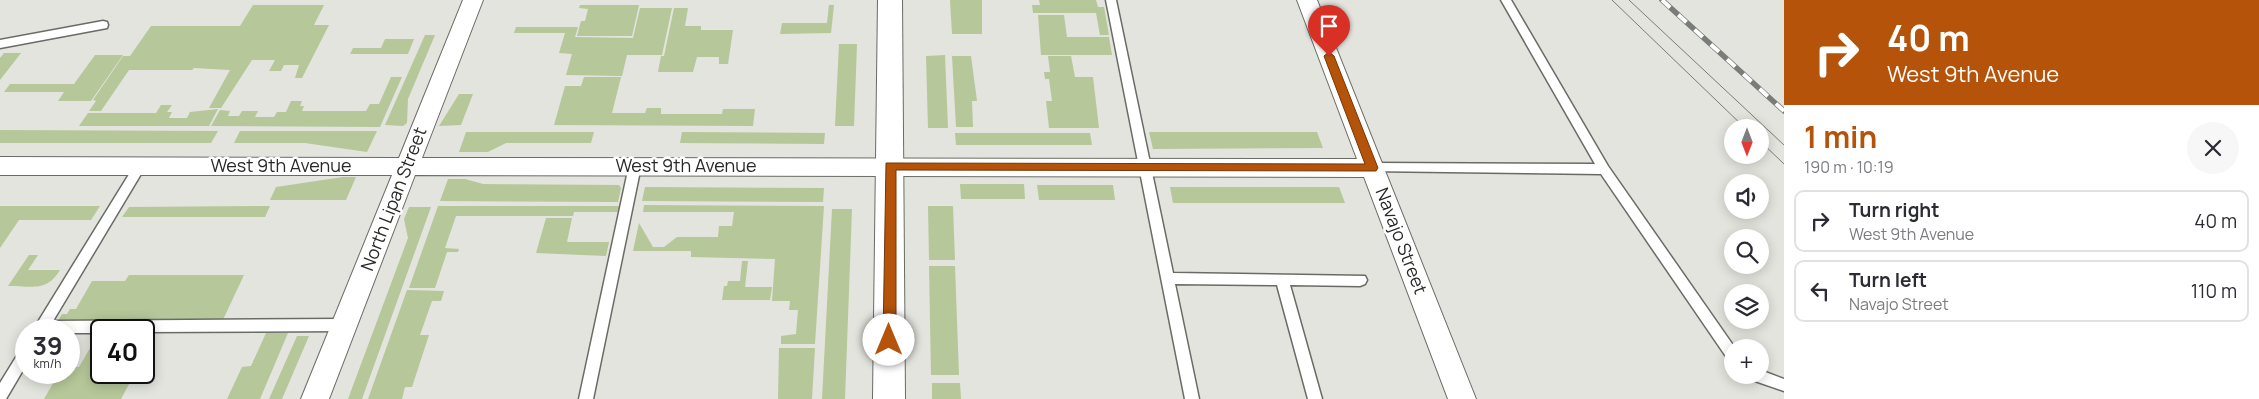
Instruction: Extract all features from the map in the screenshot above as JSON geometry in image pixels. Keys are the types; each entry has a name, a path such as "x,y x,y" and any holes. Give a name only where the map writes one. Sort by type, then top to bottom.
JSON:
{"street":[{"name":"North Lipan Street","path":"315,399 473,0"},
{"path":"889,399 890,0"},
{"name":"Navajo Street","path":"1307,0 1462,399"},
{"name":"West 9th Avenue","path":"0,166 1372,168"}],"lane":[{"path":"1111,0 1192,399"},
{"path":"1506,0 1604,169 1724,342"},
{"path":"0,44 103,25"},
{"path":"46,319 140,166"},
{"path":"586,399 635,166"},
{"path":"1372,168 1604,169"},
{"path":"1167,278 1360,280"},
{"path":"1282,279 1315,399"},
{"path":"80,328 344,325"},
{"path":"0,396 15,371"},
{"path":"1769,379 1784,385"}],"green space":[{"path":"950,0 982,0 982,34 952,34"},
{"path":"1039,0 1096,0 1098,7 1104,7 1109,35 1100,35 1096,13 1033,13 1032,5 1040,5"},
{"path":"253,5 324,5 314,25 329,25 302,78 295,78 299,65 284,65 281,71 269,71 275,60 252,60 221,108 209,108 230,70 194,68 192,70 129,70 101,111 89,111 96,101 93,100 123,56 130,56 151,26 240,26"},
{"path":"580,5 639,5 632,36 577,36 581,21 585,21 588,9 579,8"},
{"path":"829,5 834,5 831,33 780,34 782,23 827,23"},
{"path":"640,8 672,8 662,55 627,55 622,76 566,75 572,54 559,53 565,33 514,33 516,27 578,27 575,37 633,38"},
{"path":"674,8 688,8 685,26 701,26 701,30 733,30 728,64 719,64 719,57 697,57 693,72 658,72 661,56 664,56"},
{"path":"1038,15 1064,15 1067,37 1109,37 1112,55 1041,55"},
{"path":"425,35 435,35 408,99 407,123 403,126 385,125"},
{"path":"385,39 414,39 408,54 350,54 353,48 381,48"},
{"path":"839,44 857,44 854,126 835,126"},
{"path":"4,53 21,53 0,80 0,58"},
{"path":"95,55 123,55 91,101 58,101 64,92 4,92 10,84 74,84"},
{"path":"945,55 948,128 928,128 926,56"},
{"path":"952,56 971,56 977,101 972,101 973,127 956,127"},
{"path":"1048,56 1071,56 1075,77 1093,77 1099,128 1049,128 1046,101 1052,101 1049,79 1045,79 1044,72 1050,72"},
{"path":"391,77 402,77 380,127 211,126 220,110 230,111 228,116 239,116 242,111 258,111 255,117 274,117 277,112 286,112 291,101 302,101 300,106 304,106 302,111 366,111 370,104 379,104"},
{"path":"584,77 621,77 612,113 645,113 647,108 661,108 661,114 722,114 723,109 755,109 753,126 554,125 565,86 581,86"},
{"path":"459,94 473,94 461,125 439,126"},
{"path":"161,105 172,105 167,112 172,112 169,118 187,118 190,112 218,109 209,126 79,126 88,113 156,113"},
{"path":"0,130 218,131 211,143 0,143"},
{"path":"240,131 377,131 367,152 305,143 234,143"},
{"path":"466,132 594,132 591,143 506,143 488,152 459,152"},
{"path":"682,132 825,133 824,144 680,143"},
{"path":"1149,132 1317,132 1323,148 1153,149"},
{"path":"955,133 1090,133 1092,145 956,145"},
{"path":"343,177 356,177 346,200 270,200 276,187"},
{"path":"448,179 465,179 483,184 619,185 621,188 618,202 440,201"},
{"path":"960,184 1024,184 1025,199 961,199"},
{"path":"1037,185 1113,185 1115,200 1039,200"},
{"path":"645,187 824,188 823,202 642,201"},
{"path":"1170,187 1339,187 1345,203 1173,203"},
{"path":"644,205 824,206 815,344 781,344 781,336 796,334 798,310 789,310 790,301 772,301 775,259 691,257 691,251 633,251 639,223 653,247 664,247 677,237 718,237 719,226 732,226 734,212 643,212"},
{"path":"0,206 100,206 91,220 19,220 0,248"},
{"path":"270,206 265,217 122,217 129,207"},
{"path":"438,206 620,206 619,212 574,212 573,216 456,216 445,248 459,249 458,252 447,252 435,288 409,288"},
{"path":"928,206 953,206 955,260 929,260"},
{"path":"409,207 431,207 362,399 348,399 408,238 404,219"},
{"path":"832,209 852,209 845,399 822,399"},
{"path":"546,218 572,218 567,242 609,242 606,256 536,253"},
{"path":"29,255 38,255 28,270 60,270 50,282 44,285 32,287 8,286"},
{"path":"742,261 748,261 745,287 772,287 770,300 722,300 724,286 727,286 728,281 740,281"},
{"path":"929,266 955,266 959,375 931,375"},
{"path":"129,275 244,275 221,324 155,324 155,319 90,319 90,324 80,324 80,319 59,319 62,314 67,314 70,309 76,309 92,281 125,281"},
{"path":"407,290 444,291 441,301 432,301 420,335 429,335 412,387 405,387 402,399 368,399"},
{"path":"266,333 288,333 260,399 227,399 242,367 251,366"},
{"path":"297,336 309,336 282,399 269,399"},
{"path":"90,348 90,384 129,384 121,399 44,399 53,384 80,384 80,365"},
{"path":"779,348 815,348 812,399 778,399"},
{"path":"932,383 960,383 961,399 932,399"}],"tram line":[{"path":"1612,0 1736,119"},
{"path":"1629,0 1784,145"},
{"path":"1769,150 1784,164"}],"railway":[{"path":"1662,0 1784,111"}],"route":[{"path":"889,340 890,166 1372,168 1329,56"}]}
